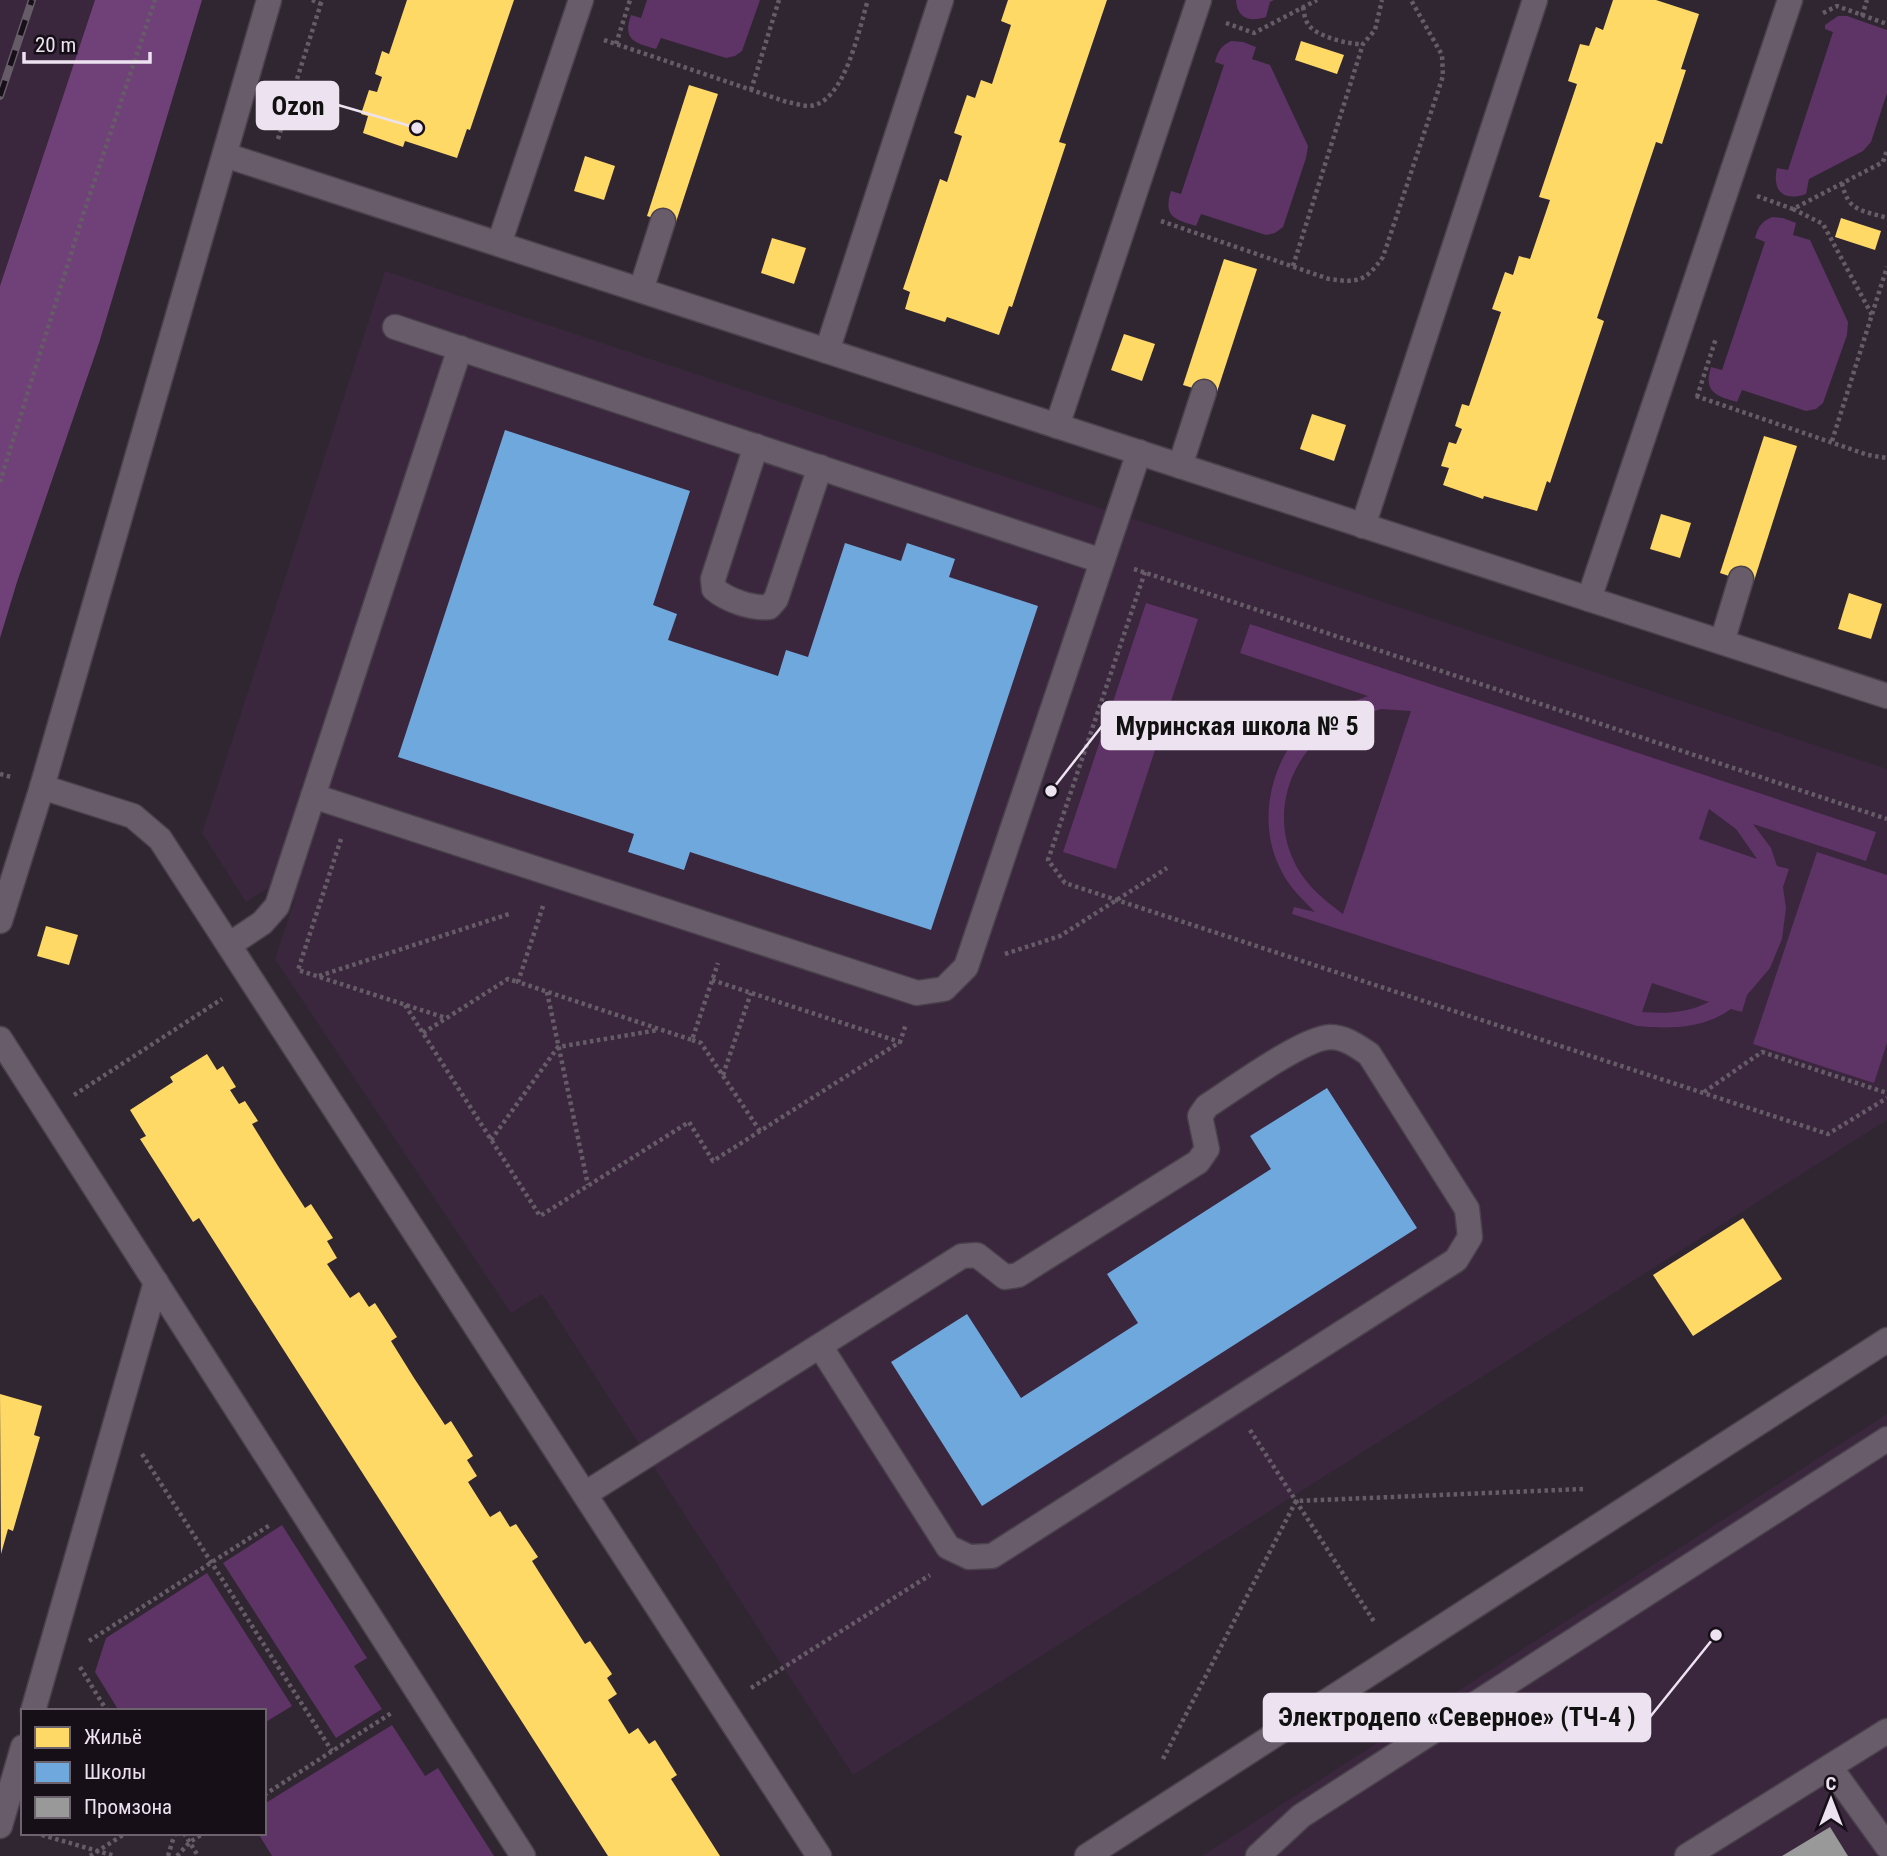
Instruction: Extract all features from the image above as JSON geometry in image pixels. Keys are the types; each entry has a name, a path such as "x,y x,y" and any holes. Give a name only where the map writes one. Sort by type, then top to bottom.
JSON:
{"lane":[{"path":"0,921 42,787 270,0"},
{"path":"499,244 581,0"},
{"path":"827,351 941,0"},
{"path":"1363,526 1535,0"},
{"path":"1589,599 1790,0"},
{"path":"1057,426 1197,6"},
{"path":"225,155 1887,696"},
{"path":"640,290 663,221"},
{"path":"395,327 1102,561"},
{"path":"229,945 262,923 277,906 460,348"},
{"path":"1180,466 1204,392"},
{"path":"757,446 713,579 714,589 722,596 759,608 769,607 776,599 820,467"},
{"path":"313,796 916,993 944,989 966,967 1139,452"},
{"path":"1722,642 1741,579"},
{"path":"42,787 133,816 160,839 819,1856"},
{"path":"585,1494 962,1256 977,1255 1005,1277 1018,1275 1198,1162 1206,1149 1200,1116 1206,1106 1309,1041 1331,1037 1352,1042 1369,1054 1467,1209 1470,1237 1456,1260 992,1556 969,1557 948,1547 820,1346"},
{"path":"0,1039 523,1856"},
{"path":"34,1709 156,1282"},
{"path":"1087,1856 1887,1340"},
{"path":"1258,1856 1301,1816 1887,1439"},
{"path":"1687,1856 1887,1731"},
{"path":"0,1826 21,1753"},
{"path":"1830,1767 1887,1846"}],"path":[{"path":"0,482 84,212 155,0"},
{"path":"290,143 278,139 322,2 312,0"},
{"path":"616,44 630,0"},
{"path":"751,90 779,0"},
{"path":"572,28 787,102 811,106 830,96 841,81 868,0"},
{"path":"1197,6 1254,33 1317,0"},
{"path":"1293,266 1363,44 1375,30 1382,0"},
{"path":"1129,210 1329,279 1353,282 1372,273 1383,257 1443,76 1442,55 1411,0"},
{"path":"1863,16 1867,0"},
{"path":"1822,13 1837,6 1887,24"},
{"path":"1303,7 1306,23 1314,32 1353,44 1363,44"},
{"path":"1793,209 1885,162 1887,150"},
{"path":"1842,183 1845,198 1853,208 1887,218"},
{"path":"1728,186 1793,209 1823,224 1872,315"},
{"path":"1758,211 1762,198"},
{"path":"1832,442 1887,267"},
{"path":"1697,397 1718,330"},
{"path":"1661,384 1868,455 1887,457"},
{"path":"1102,561 1144,572 1887,819"},
{"path":"1144,572 1048,860 1065,883 1828,1134 1887,1095"},
{"path":"351,808 298,970 446,1018"},
{"path":"966,967 1060,936 1167,868"},
{"path":"518,982 554,874"},
{"path":"318,977 509,914"},
{"path":"692,1040 728,932"},
{"path":"423,1033 508,979 701,1043 760,1132"},
{"path":"712,980 900,1042"},
{"path":"547,991 588,1185"},
{"path":"723,1076 751,993"},
{"path":"405,1005 540,1216 689,1122 713,1161 900,1042 916,993"},
{"path":"47,1112 230,994"},
{"path":"491,1140 558,1047 660,1029"},
{"path":"1703,1093 1762,1052 1887,1095"},
{"path":"1233,1403 1375,1623"},
{"path":"117,1415 332,1751"},
{"path":"1296,1501 1583,1489"},
{"path":"1163,1759 1296,1501"},
{"path":"86,1643 299,1506"},
{"path":"722,1706 944,1566 969,1557"},
{"path":"80,1667 83,1655"},
{"path":"48,1658 80,1667 106,1709"},
{"path":"266,1794 420,1695"},
{"path":"42,1835 115,1856"},
{"path":"90,1856 123,1835"},
{"path":"168,1856 174,1835"},
{"path":"185,1835 198,1856"},
{"path":"177,1856 201,1835"}],"shaded area":[{"path":"0,0 95,0 0,286"},
{"path":"95,0 202,0 99,343 0,638 0,286"},
{"path":"647,0 760,0 742,51 726,58 661,38 656,49 636,42 628,30 631,15 641,18"},
{"path":"1236,0 1274,0 1270,2 1266,17 1250,19 1245,18 1239,11"},
{"path":"1838,16 1847,16 1887,30 1887,93 1871,142 1863,151 1809,179 1806,194 1791,197 1781,193 1778,188 1777,168 1788,170 1833,32 1825,29 1825,25"},
{"path":"1231,41 1256,47 1252,59 1270,65 1308,146 1283,227 1266,235 1201,214 1196,226 1176,219 1168,206 1171,191 1181,194 1224,65 1215,62 1217,55 1222,47"},
{"path":"1772,217 1796,223 1793,235 1810,240 1848,322 1847,335 1823,403 1816,409 1806,411 1742,390 1737,402 1717,395 1710,387 1711,367 1722,370 1765,242 1755,238 1757,231"},
{"path":"385,271 1887,769 1887,1120 853,1775 542,1294 511,1313 275,959 295,899 266,889 246,902 202,833"},
{"path":"1146,603 1198,619 1116,869 1063,852"},
{"path":"1250,624 1876,832 1866,861 1753,824 1771,848 1777,866 1789,869 1783,887 1786,908 1782,939 1770,968 1747,995 1742,1012 1731,1009 1709,1021 1686,1026 1637,1026 1292,914 1294,907 1315,912 1286,879 1272,848 1269,807 1272,787 1288,749 1300,733 1334,709 1368,696 1240,653","holes":["1381,709 1411,711 1343,914 1314,890 1297,868 1286,839 1286,799 1291,779 1312,745 1327,731 1345,720","1709,809 1736,829 1757,859 1699,839","1652,983 1709,1002 1676,1012 1642,1012"]},
{"path":"1817,852 1887,875 1887,1043 1874,1083 1753,1044"},
{"path":"1887,1414 1887,1856 1202,1856"},
{"path":"282,1525 367,1658 354,1666 382,1709 336,1738 223,1563"},
{"path":"207,1573 292,1706 266,1722 266,1709 118,1709 95,1672 106,1638"},
{"path":"392,1725 425,1776 438,1768 494,1856 272,1856 259,1835 266,1835 266,1803"}],"building: Жильё":[{"path":"407,0 514,0 470,130 467,129 457,158 405,141 403,147 363,133 368,116 361,114 369,90 377,92 382,77 375,74 382,51 389,54"},
{"path":"1008,0 1107,0 1059,142 1066,144 1012,307 1009,306 999,335 947,317 945,322 905,309 910,292 903,289 940,179 947,182 962,136 954,133 967,95 975,98 981,80 992,84 1011,25 1001,21"},
{"path":"1613,0 1656,0 1699,14 1681,69 1686,70 1662,144 1656,142 1597,318 1604,321 1550,483 1547,481 1537,511 1484,496 1483,499 1443,485 1449,468 1441,466 1449,442 1456,444 1462,429 1455,426 1462,404 1469,406 1501,312 1492,309 1505,272 1513,275 1519,256 1530,259 1550,200 1539,197 1577,84 1568,81 1580,44 1589,46 1596,27 1603,30"},
{"path":"1301,41 1344,55 1337,74 1295,60"},
{"path":"689,85 718,94 675,225 647,216"},
{"path":"585,156 615,166 604,200 574,191"},
{"path":"1841,218 1881,231 1875,250 1835,237"},
{"path":"772,238 806,248 794,284 761,273"},
{"path":"1224,259 1257,269 1216,395 1183,385"},
{"path":"1124,334 1155,344 1142,381 1111,370"},
{"path":"1312,414 1346,425 1334,461 1300,449"},
{"path":"1764,436 1797,446 1753,584 1720,573"},
{"path":"1661,514 1691,523 1680,558 1650,549"},
{"path":"1849,593 1882,604 1871,639 1838,629"},
{"path":"46,926 78,935 69,965 37,956"},
{"path":"207,1054 217,1070 223,1066 236,1087 230,1090 239,1104 245,1101 258,1121 252,1124 278,1166 305,1208 311,1204 333,1238 327,1241 337,1258 327,1264 350,1298 359,1292 369,1307 375,1303 397,1337 391,1341 414,1378 445,1425 451,1421 473,1456 467,1460 477,1476 468,1482 490,1517 500,1511 510,1527 516,1524 538,1557 532,1561 544,1580 585,1644 590,1641 612,1674 607,1678 617,1694 608,1700 629,1734 638,1728 649,1744 655,1740 677,1775 671,1779 720,1856 608,1856 199,1218 193,1222 140,1139 146,1136 130,1110 173,1082 170,1077"},
{"path":"1743,1218 1782,1279 1693,1336 1653,1275"},
{"path":"0,1394 42,1406 34,1435 40,1437 13,1531 8,1529 1,1554"}],"building: Школы":[{"path":"505,430 690,491 653,605 677,614 668,640 778,676 786,650 808,657 845,543 901,561 907,543 955,559 949,577 1038,606 931,930 690,852 684,870 628,852 634,834 398,757"},
{"path":"1327,1088 1417,1228 982,1506 891,1362 967,1314 1021,1398 1138,1323 1107,1274 1271,1169 1250,1136"}],"building: Промзона":[{"path":"1830,1827 1848,1856 1782,1856"}],"railway":[{"path":"0,96 32,0"}],"place":[{"name":"Ozon","path":"417,128"},
{"name":"Муринская школа № 5","path":"1051,791"},
{"name":"Электродепо «Северное» (ТЧ-4 )","path":"1716,1635"}]}
